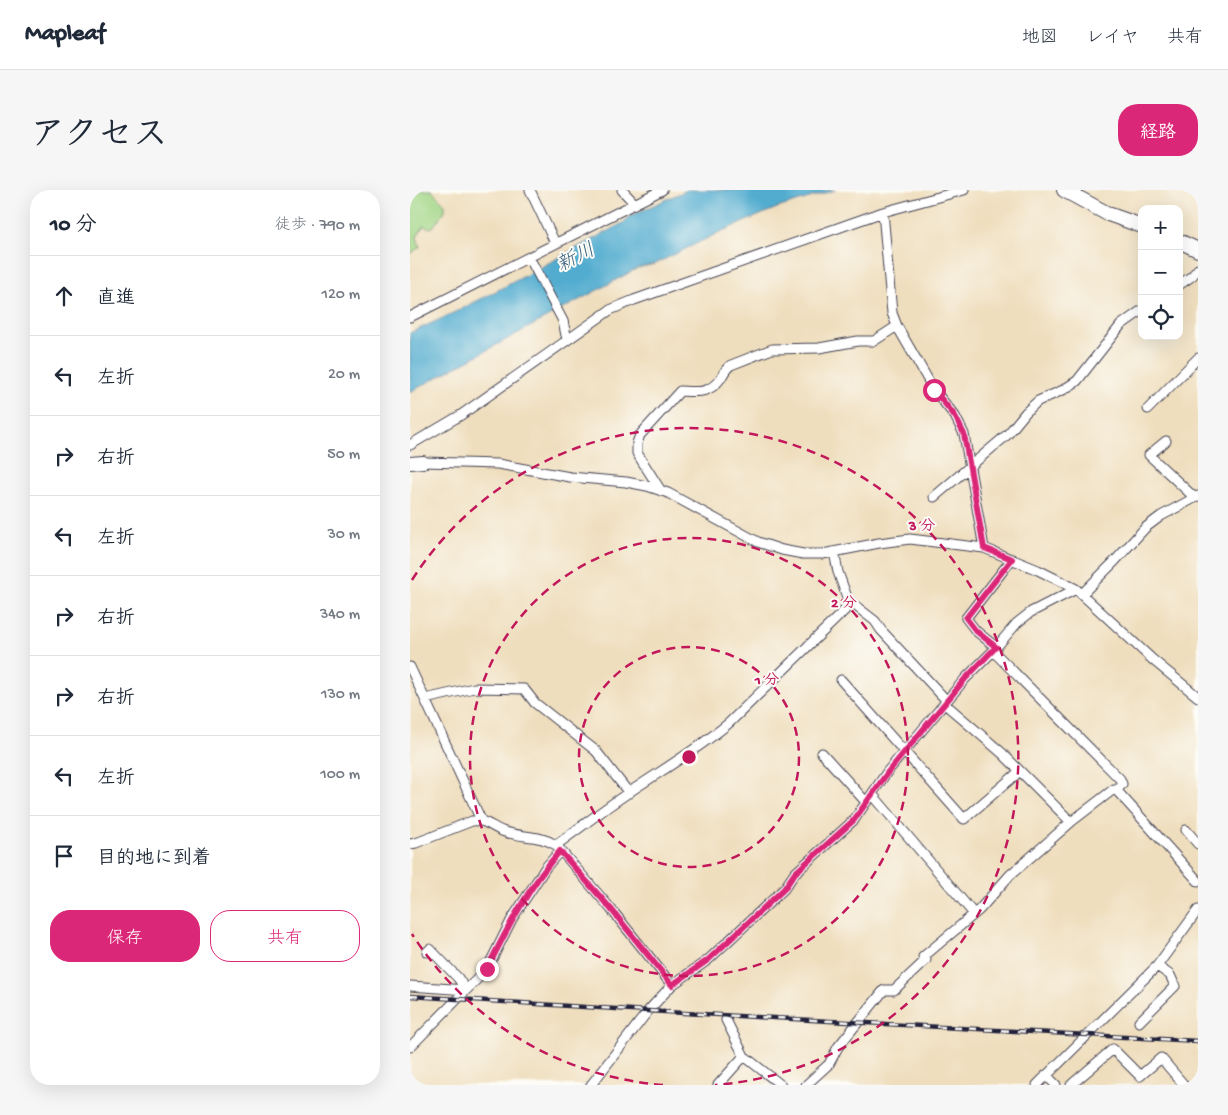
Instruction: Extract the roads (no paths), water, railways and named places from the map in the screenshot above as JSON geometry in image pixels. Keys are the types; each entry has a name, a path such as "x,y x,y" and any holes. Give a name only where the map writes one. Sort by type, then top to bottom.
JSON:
{"main road":[{"path":"1064,190 1108,214 1138,225"},
{"path":"1183,243 1198,250"}],"street":[{"path":"530,190 555,243"},
{"path":"622,190 635,204"},
{"path":"410,317 530,259 555,243 662,190"},
{"path":"410,445 461,415 610,310 883,212 964,190"},
{"path":"883,212 892,313 897,326 934,390 960,425 964,434 984,548"},
{"path":"530,259 563,321 567,340"},
{"path":"1183,282 1198,269"},
{"path":"934,497 1008,434 1038,401 1063,390 1077,381 1121,326 1138,313"},
{"path":"661,491 637,453 636,443 680,390 697,392 708,390 715,386 727,367 772,349 819,348 874,340 897,326"},
{"path":"1148,409 1198,358"},
{"path":"591,1085 648,1011 672,985 708,960 784,889 795,873 854,820 905,752 965,679 995,649 1017,623 1031,612 1079,591 1115,561 1145,528 1161,516 1196,497 1149,455 1166,442"},
{"path":"416,462 498,464 570,477 648,486 758,542 782,550 803,554 823,554 910,540 984,548 1038,570 1079,591 1153,660 1198,697"},
{"path":"834,552 838,572 848,600 875,621 946,702 1002,753 1071,822"},
{"path":"806,1085 829,1064 838,1048 884,990 894,990 926,960 923,957 974,914 1010,875 1071,822 1118,789 1122,784 1120,779 976,631 966,618 1012,559"},
{"path":"410,1047 487,969 512,920 558,848 629,793 698,748 729,723 845,610 848,600"},
{"path":"410,667 481,820"},
{"path":"841,680 964,820 1020,771"},
{"path":"425,699 474,688 524,689 535,704 596,751 629,793"},
{"path":"822,753 866,802"},
{"path":"1118,789 1118,792 1198,882"},
{"path":"872,794 974,914"},
{"path":"410,844 472,821 481,820 502,831 548,840 558,848 611,909 672,985"},
{"path":"1186,830 1198,844"},
{"path":"1037,1085 1157,966 1198,910"},
{"path":"427,952 430,949 458,978 466,990"},
{"path":"1139,1022 1175,986 1170,975 1157,966"},
{"path":"410,986 466,990"},
{"path":"726,1020 744,1056 781,1085"},
{"path":"1071,1085 1113,1049 1140,1076 1161,1058 1184,1085"},
{"path":"718,1085 744,1056"},
{"path":"1046,1075 1056,1085"}],"water":[{"name":"新川","path":"687,190 835,190 777,208 720,232 655,264 638,268 410,392 410,333 464,308 517,280 623,223 630,216"}],"railway":[{"path":"410,996 1198,1041"}]}
